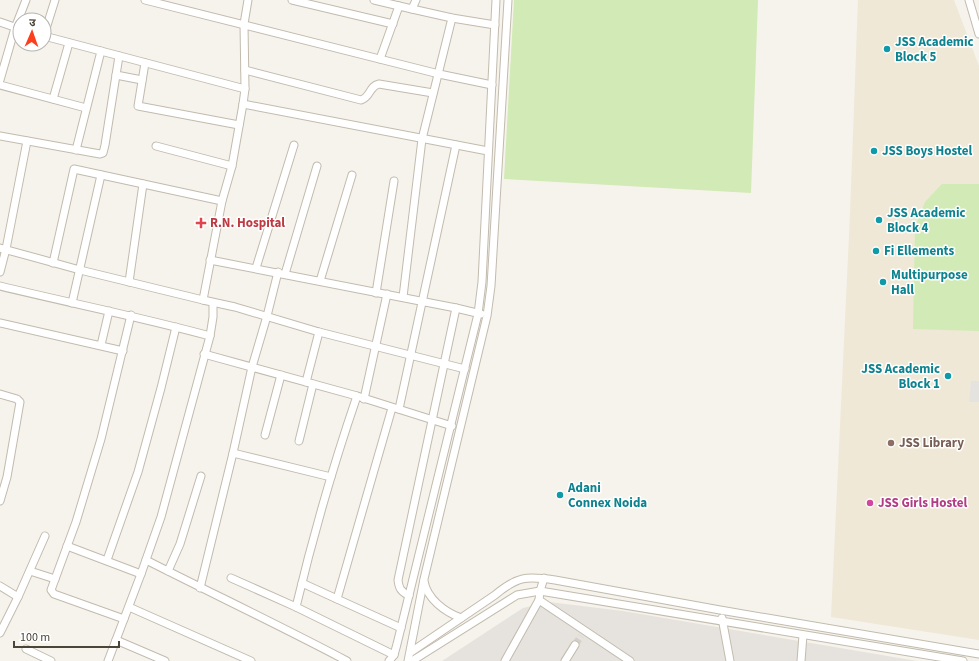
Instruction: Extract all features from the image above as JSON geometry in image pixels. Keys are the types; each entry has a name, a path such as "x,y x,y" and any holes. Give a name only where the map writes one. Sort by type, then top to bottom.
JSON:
{"street":[{"path":"22,12 26,0"},
{"path":"51,12 55,0"},
{"path":"203,300 222,202 232,166 243,104 245,89 244,24 248,0"},
{"path":"292,0 393,24"},
{"path":"374,0 412,10 495,25"},
{"path":"412,10 416,0"},
{"path":"232,578 296,607 391,658 401,628 452,426 478,314 482,282 496,0"},
{"path":"408,661 411,652 424,579 487,316 491,286 508,0"},
{"path":"969,0 979,34"},
{"path":"149,1 439,74 492,85"},
{"path":"380,59 399,6"},
{"path":"403,297 422,139 452,18"},
{"path":"0,22 12,27"},
{"path":"52,38 245,89"},
{"path":"53,99 69,43"},
{"path":"0,80 12,44"},
{"path":"76,150 101,51"},
{"path":"0,136 27,142 100,154 103,153 119,56"},
{"path":"145,63 138,106 239,125"},
{"path":"245,70 362,100 367,96 374,85 379,84 433,93"},
{"path":"116,75 142,80"},
{"path":"0,85 86,108"},
{"path":"243,104 488,151"},
{"path":"0,272 3,249 27,142"},
{"path":"256,268 294,145"},
{"path":"337,599 411,355 456,145"},
{"path":"156,146 232,166"},
{"path":"200,588 233,453 252,367 267,316 317,166"},
{"path":"53,263 74,169 222,202"},
{"path":"72,303 101,175"},
{"path":"320,281 352,175"},
{"path":"376,293 394,181"},
{"path":"129,282 143,184"},
{"path":"3,249 80,270 213,303 235,307 318,332 465,369"},
{"path":"210,260 403,297 487,316"},
{"path":"0,286 131,315 210,336"},
{"path":"364,399 377,346 387,294"},
{"path":"108,661 161,517 210,336 213,317 213,303"},
{"path":"408,596 401,592 398,587 398,580 456,308"},
{"path":"100,345 109,311"},
{"path":"124,619 54,594 51,590 102,440 131,315"},
{"path":"0,323 123,351"},
{"path":"107,560 138,472 160,394 176,327"},
{"path":"299,442 318,332"},
{"path":"204,354 357,396 452,426"},
{"path":"265,435 281,375"},
{"path":"0,394 17,399 20,402 3,476 0,500"},
{"path":"296,607 309,553 357,396"},
{"path":"233,453 331,477"},
{"path":"168,571 180,544 201,476"},
{"path":"0,633 45,536"},
{"path":"67,546 141,574"},
{"path":"146,560 200,588 290,630 348,661"},
{"path":"30,571 55,579"},
{"path":"411,652 507,585 521,578 544,578 720,610 979,654"},
{"path":"505,661 539,600 544,578"},
{"path":"424,579 425,586 431,598 447,611 460,618"},
{"path":"302,583 401,628"},
{"path":"0,586 18,597"},
{"path":"412,661 517,595 540,591 963,661"},
{"path":"539,600 583,634 630,661"},
{"path":"129,607 251,661"},
{"path":"720,610 730,661"},
{"path":"801,661 803,635"},
{"path":"116,640 165,661"},
{"path":"565,661 575,645"},
{"path":"26,649 36,658 51,661"}],"shaded area":[{"path":"858,0 954,0 979,66 979,640 831,617 850,214"},
{"path":"971,381 979,381 979,402 969,402"},
{"path":"549,602 623,611 917,661 442,661 523,608"}],"green space":[{"path":"514,0 758,0 751,193 504,179"},
{"path":"942,184 979,184 979,331 913,329 915,227 925,202"}],"tunnel":[{"path":"575,645 581,636"}],"place":[{"name":"JSS Academic Block 5","path":"887,49"},
{"name":"JSS Boys Hostel","path":"874,151"},
{"name":"JSS Academic Block 4","path":"879,220"},
{"name":"R.N. Hospital","path":"201,223"},
{"name":"Fi Ellements","path":"876,251"},
{"name":"Multipurpose Hall","path":"883,282"},
{"name":"JSS Academic Block 1","path":"948,376"},
{"name":"JSS Library","path":"891,443"},
{"name":"Adani Connex Noida","path":"560,495"},
{"name":"JSS Girls Hostel","path":"870,503"}]}
